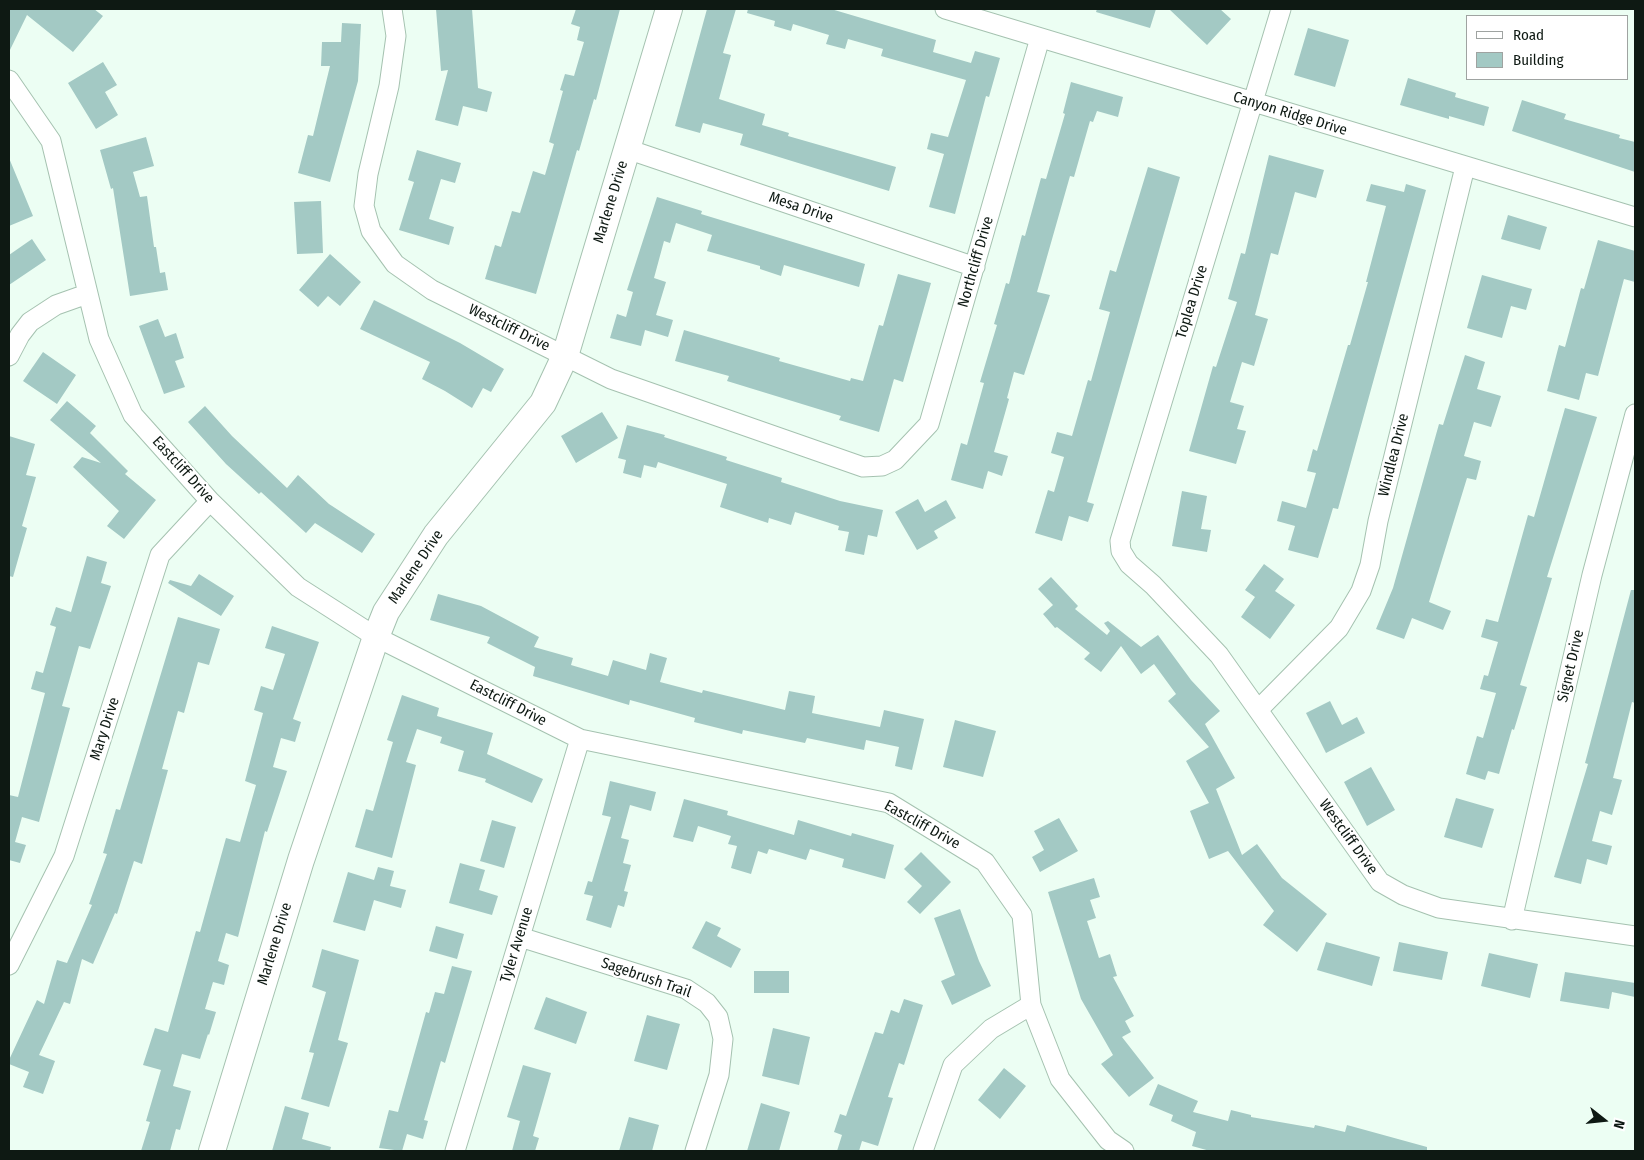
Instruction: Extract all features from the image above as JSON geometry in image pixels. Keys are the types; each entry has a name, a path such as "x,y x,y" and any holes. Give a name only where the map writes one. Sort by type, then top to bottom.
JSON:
{"street":[{"name":"Westcliff Drive","path":"392,9 396,36 389,86 368,174 364,206 371,231 395,264 432,290 611,379 863,467 882,466"},
{"name":"Marlene Drive","path":"212,1151 301,860 376,636 386,612 436,535 543,403 565,356 669,9"},
{"name":"Canyon Ridge Drive","path":"945,9 1465,167 1635,216"},
{"name":"Toplea Drive","path":"1153,585 1129,564 1122,551 1120,541 1282,9"},
{"name":"Northcliff Drive","path":"882,466 894,460 929,424 1040,38"},
{"name":"Eastcliff Drive","path":"9,80 51,141 99,339 133,415 210,500 298,587 376,636 580,739 889,803 985,862 1022,915 1032,1005 1060,1079 1108,1140 1124,1151"},
{"name":"Mesa Drive","path":"627,149 975,267"},
{"name":"Windlea Drive","path":"1259,708 1339,628 1361,591 1370,565 1378,520 1465,167"},
{"path":"9,356 20,335 30,322 56,305 87,294"},
{"name":"Signet Drive","path":"1512,920 1592,575 1635,414"},
{"name":"Mary Drive","path":"9,965 64,856 160,555 210,500"},
{"name":"Westcliff Drive","path":"1153,585 1219,655 1259,708 1380,882 1402,896 1439,908 1512,920 1635,936"},
{"name":"Tyler Avenue","path":"455,1151 580,739"},
{"name":"Sagebrush Trail","path":"520,937 686,989 707,1003 718,1017 724,1039 719,1075 695,1151"},
{"path":"923,1151 953,1064 991,1030 1032,1005"}],"building":[{"path":"9,9 94,9 103,16 73,52 27,15 9,52"},
{"path":"436,9 472,9 478,88 492,92 487,112 463,106 458,126 435,120 448,70 441,71"},
{"path":"576,9 620,9 596,100 594,99 579,151 577,150 536,294 485,279 495,245 501,247 512,211 520,213 533,171 545,175 554,144 549,142 563,91 560,90 565,74 574,76 584,42 577,40 580,27 571,24"},
{"path":"707,9 736,9 723,53 731,55 719,99 765,114 762,125 789,133 788,136 896,167 889,191 740,145 743,134 703,123 700,133 675,126"},
{"path":"748,9 831,9 936,40 933,52 971,63 975,51 1000,58 989,97 986,96 955,214 929,207 944,154 927,149 931,133 948,137 966,80 881,56 883,49 848,39 845,49 826,44 829,35 793,24 791,31 774,26 775,21 747,13"},
{"path":"1097,9 1156,9 1150,28 1096,12"},
{"path":"1169,9 1220,9 1231,19 1207,45"},
{"path":"342,23 361,24 358,81 330,182 298,173 308,135 313,136 330,66 321,66 322,42 341,42"},
{"path":"1308,28 1349,40 1335,87 1294,75"},
{"path":"103,62 117,85 105,92 118,115 96,129 68,83"},
{"path":"1408,78 1456,93 1455,97 1489,107 1484,126 1449,116 1449,119 1400,105"},
{"path":"1071,82 1123,97 1118,117 1097,111 1093,122 1090,121 1074,177 1070,176 1037,292 1050,295 1024,375 1014,372 1007,398 1009,399 994,452 1008,456 1002,476 988,471 983,489 951,480 961,443 967,445 984,383 980,382 997,325 994,324 1006,283 1009,284 1022,235 1025,236 1041,178 1046,179 1065,114 1063,113"},
{"path":"1522,100 1566,114 1564,119 1620,135 1619,138 1635,142 1635,172 1512,131"},
{"path":"146,137 154,166 133,172 140,197 147,196 154,247 156,247 160,273 165,272 168,290 130,296 113,188 111,189 100,150"},
{"path":"417,150 461,163 455,183 441,179 429,219 454,227 449,245 399,230 414,182 408,180"},
{"path":"1269,155 1324,170 1316,198 1295,192 1278,255 1271,253 1255,315 1268,319 1254,366 1242,362 1230,402 1244,406 1237,429 1246,431 1236,464 1189,451 1213,366 1216,367 1237,302 1228,299 1241,253 1245,254"},
{"path":"9,158 33,216 9,226"},
{"path":"1148,167 1180,177 1087,502 1094,504 1088,522 1069,516 1062,541 1035,533 1048,490 1054,492 1064,457 1051,453 1057,432 1072,436 1088,380 1091,381 1110,312 1099,309 1110,270 1116,272"},
{"path":"1371,184 1404,192 1406,184 1426,190 1338,509 1333,508 1318,558 1288,550 1295,526 1277,521 1282,501 1306,508 1316,473 1307,471 1313,449 1317,451 1348,345 1350,345 1368,282 1366,282 1386,206 1366,201"},
{"path":"657,197 702,211 701,214 865,264 859,287 784,265 781,276 760,269 760,266 707,251 712,235 676,223 670,243 664,241 654,278 666,282 656,315 673,320 668,337 645,330 641,346 610,338 617,314 626,317 633,292 627,290"},
{"path":"321,201 323,253 297,254 294,202"},
{"path":"1508,215 1547,227 1540,250 1501,239"},
{"path":"32,239 46,260 9,285 9,255"},
{"path":"1598,240 1635,251 1635,282 1624,279 1598,376 1586,373 1579,400 1547,391 1559,345 1565,347 1581,288 1584,289"},
{"path":"330,254 361,282 340,306 328,296 318,307 299,290"},
{"path":"898,274 931,283 903,382 894,379 879,432 839,420 841,416 727,381 729,376 675,361 684,330 780,358 779,361 850,381 851,378 863,381 879,325 883,326"},
{"path":"1482,275 1532,289 1526,310 1511,306 1502,338 1467,328"},
{"path":"374,300 460,343 504,369 491,392 483,388 472,408 422,379 430,362 360,329"},
{"path":"158,319 165,337 176,333 184,358 175,361 185,387 164,394 139,326"},
{"path":"43,352 76,375 57,404 23,381"},
{"path":"1465,355 1485,362 1477,389 1501,396 1491,427 1474,422 1464,456 1481,461 1476,480 1467,478 1429,602 1451,611 1443,630 1412,618 1404,639 1376,629 1393,588 1439,424 1443,425"},
{"path":"67,401 96,426 90,433 128,471 125,474 156,500 124,539 107,526 119,511 73,467 82,457 101,463 50,420"},
{"path":"205,406 232,436 287,488 298,475 329,504 375,534 362,553 315,523 306,533 261,492 259,494 226,464 188,422"},
{"path":"1565,408 1597,417 1547,577 1552,578 1520,685 1527,687 1514,730 1512,729 1499,774 1488,771 1485,780 1466,774 1477,736 1483,738 1496,693 1480,689 1484,675 1488,676 1498,642 1481,637 1486,619 1498,622 1528,515 1534,517"},
{"path":"602,412 618,438 576,463 561,436"},
{"path":"627,425 665,435 664,437 727,457 726,460 782,478 781,482 840,501 883,510 877,537 868,535 864,555 845,551 849,532 838,530 839,526 795,512 791,525 769,518 768,523 720,507 727,484 658,462 656,468 644,465 641,478 623,473 626,460 618,458"},
{"path":"9,436 35,444 26,475 36,477 22,526 27,528 13,577 9,576"},
{"path":"1182,491 1207,496 1201,529 1211,530 1207,552 1172,546"},
{"path":"918,499 925,512 946,500 956,518 934,531 938,538 917,550 895,512"},
{"path":"87,556 107,562 101,583 111,586 90,649 79,646 62,706 70,708 39,822 22,817 15,842 26,845 20,863 9,860 9,795 18,797 45,693 31,689 36,671 43,673 56,627 50,625 56,607 71,612"},
{"path":"1264,564 1284,579 1275,591 1295,605 1270,639 1241,617 1255,597 1245,590"},
{"path":"199,574 234,596 221,616 168,583 170,580 191,586"},
{"path":"1051,577 1078,606 1075,609 1107,635 1110,631 1104,623 1108,621 1141,647 1158,635 1191,680 1220,711 1205,724 1235,778 1216,789 1242,855 1257,844 1282,878 1327,914 1297,952 1263,925 1274,911 1228,851 1209,859 1190,811 1209,803 1186,761 1209,747 1168,701 1176,694 1154,664 1141,674 1121,646 1101,672 1084,659 1090,653 1057,627 1055,628 1043,614 1053,605 1038,589"},
{"path":"1631,590 1635,590 1635,703 1632,702 1613,778 1622,780 1612,815 1600,811 1592,841 1612,846 1607,865 1587,859 1581,884 1554,877 1588,764 1585,763"},
{"path":"438,594 481,606 539,637 534,647 573,658 571,665 608,676 613,660 646,670 650,653 667,658 660,682 702,693 703,690 785,710 789,691 815,696 812,713 880,727 884,710 924,719 912,770 895,766 899,747 866,740 864,750 807,738 805,743 743,730 742,734 694,722 695,718 630,700 629,705 533,676 535,667 487,643 490,637 430,620"},
{"path":"178,617 220,629 209,665 198,662 184,713 178,711 162,769 168,770 142,864 134,861 117,914 115,913 93,964 82,959 70,1004 64,1002 39,1055 55,1061 43,1094 23,1087 29,1072 9,1064 9,1060 37,1000 44,1004 57,960 67,963 92,905 89,904 107,854 103,853 116,809 120,810"},
{"path":"272,626 319,642 293,719 301,722 295,742 281,738 273,767 287,771 267,832 265,831 238,937 226,933 218,961 229,965 224,985 213,982 205,1009 216,1012 209,1035 200,1059 182,1054 173,1086 191,1091 180,1130 176,1129 170,1151 141,1151 150,1122 146,1121 161,1070 143,1065 155,1028 168,1032 196,931 200,932 226,838 240,842 256,785 245,781 263,713 254,710 261,686 273,690 285,654 265,648"},
{"path":"402,695 439,708 437,716 493,733 487,754 543,779 532,803 485,782 486,779 458,771 464,751 440,743 442,737 417,729 406,762 416,765 392,858 355,847 366,809 373,811 393,742 387,740"},
{"path":"1330,701 1342,725 1357,717 1365,733 1326,753 1306,713"},
{"path":"955,720 996,731 983,777 943,767"},
{"path":"1371,767 1395,810 1367,826 1344,782"},
{"path":"610,781 656,792 651,811 630,805 621,838 629,840 623,863 631,865 624,891 628,892 624,907 618,905 611,928 586,920 593,896 584,894 588,881 592,882 611,817 602,815"},
{"path":"1456,798 1494,809 1482,848 1444,837"},
{"path":"684,799 728,811 727,815 794,835 798,820 851,836 852,833 894,845 885,879 842,867 844,859 810,849 806,860 769,849 767,854 758,851 751,874 731,868 737,846 728,844 731,836 698,826 693,842 673,837"},
{"path":"1059,818 1078,851 1040,872 1032,857 1044,850 1034,831"},
{"path":"492,820 516,827 504,868 480,861"},
{"path":"921,852 951,882 920,914 907,902 922,886 904,869"},
{"path":"460,863 485,870 479,890 498,896 492,915 449,903"},
{"path":"378,867 394,871 390,886 406,890 401,908 374,900 365,931 333,922 348,872 374,880"},
{"path":"1094,878 1100,897 1090,900 1096,918 1087,921 1099,958 1110,954 1117,976 1113,977 1134,1016 1125,1021 1131,1032 1122,1037 1154,1078 1129,1097 1101,1064 1113,1055 1081,999 1048,892"},
{"path":"960,909 979,961 991,986 952,1005 941,981 955,975 934,918"},
{"path":"706,921 721,928 717,936 741,949 731,968 692,948"},
{"path":"436,926 464,934 457,959 429,951"},
{"path":"1326,942 1380,957 1372,986 1317,970"},
{"path":"1399,942 1448,952 1442,980 1393,971"},
{"path":"322,949 359,960 338,1040 348,1043 329,1107 301,1099 314,1053 309,1052 326,992 312,987"},
{"path":"1489,953 1538,964 1530,998 1481,986"},
{"path":"452,966 472,971 445,1063 441,1061 424,1120 428,1121 423,1139 407,1134 402,1151 379,1148 389,1110 398,1112 426,1012 429,1013 435,992 444,994"},
{"path":"754,971 789,971 789,993 754,993"},
{"path":"1565,972 1635,983 1635,997 1612,992 1609,1009 1560,1001"},
{"path":"546,997 587,1012 576,1044 534,1029"},
{"path":"904,999 923,1005 904,1065 899,1063 888,1097 893,1098 878,1146 862,1141 859,1151 837,1151 842,1135 834,1132 840,1114 846,1116 875,1032 883,1034 891,1010 899,1013"},
{"path":"647,1015 680,1024 667,1070 634,1061"},
{"path":"773,1028 810,1037 799,1085 762,1076"},
{"path":"523,1065 551,1073 533,1136 539,1138 535,1151 512,1151 520,1121 507,1117"},
{"path":"1004,1068 1026,1086 1000,1119 978,1100"},
{"path":"1158,1084 1198,1101 1193,1112 1228,1121 1231,1110 1251,1115 1251,1117 1314,1128 1315,1125 1345,1132 1347,1125 1427,1147 1427,1151 1210,1151 1192,1146 1196,1132 1171,1121 1173,1115 1149,1105"},
{"path":"761,1103 790,1112 779,1151 747,1151"},
{"path":"285,1106 309,1113 302,1139 331,1147 330,1151 272,1151"},
{"path":"629,1117 659,1125 652,1151 619,1151"}]}
